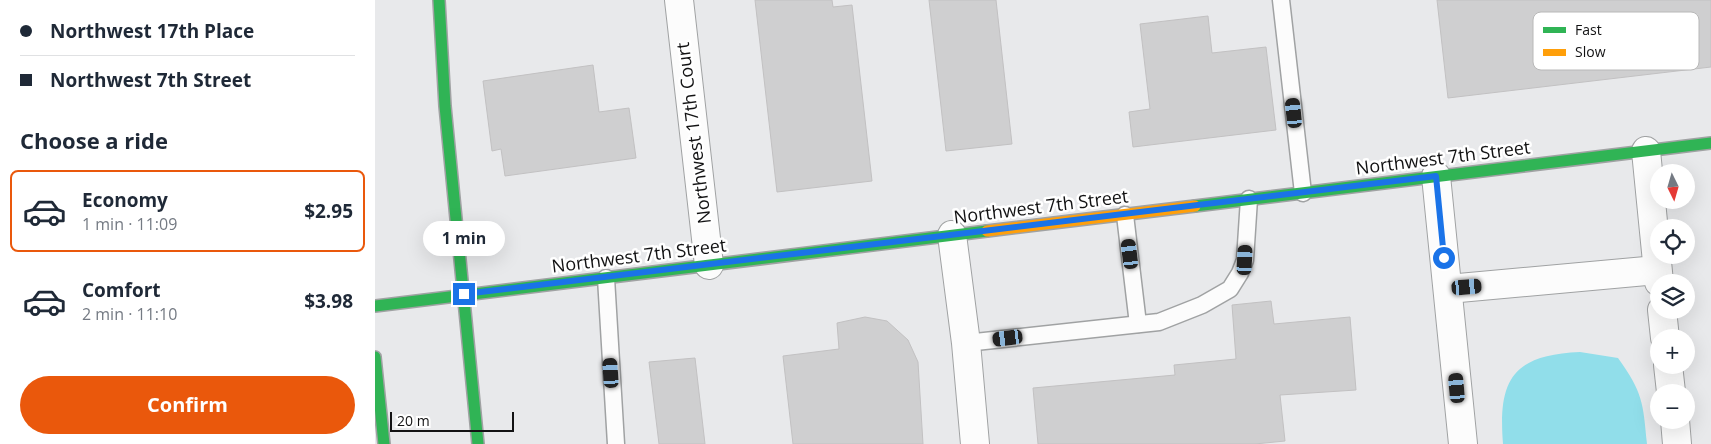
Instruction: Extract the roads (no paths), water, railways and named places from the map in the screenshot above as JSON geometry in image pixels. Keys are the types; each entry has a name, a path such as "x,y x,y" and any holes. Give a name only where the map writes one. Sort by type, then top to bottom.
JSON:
{"main road":[{"path":"439,0 445,106 478,444"},
{"name":"Northwest 7th Street","path":"375,306 1711,143"},
{"path":"375,357 384,444"}],"street":[{"name":"Northwest 17th Court","path":"679,0 709,265"},
{"path":"1646,152 1658,274"},
{"path":"1436,176 1463,444"},
{"path":"952,235 966,344 975,444"},
{"path":"1448,289 1650,276"},
{"path":"1676,429 1677,444"}],"lane":[{"path":"1281,0 1303,193"},
{"path":"966,344 1159,322 1202,305 1230,289 1240,273 1245,260 1249,199"},
{"path":"1125,215 1138,324"},
{"path":"606,278 615,444"}],"water":[{"path":"1580,352 1618,358 1633,380 1640,398 1647,444 1503,444 1503,403 1507,388 1514,375 1524,366 1539,359 1557,354"}]}
